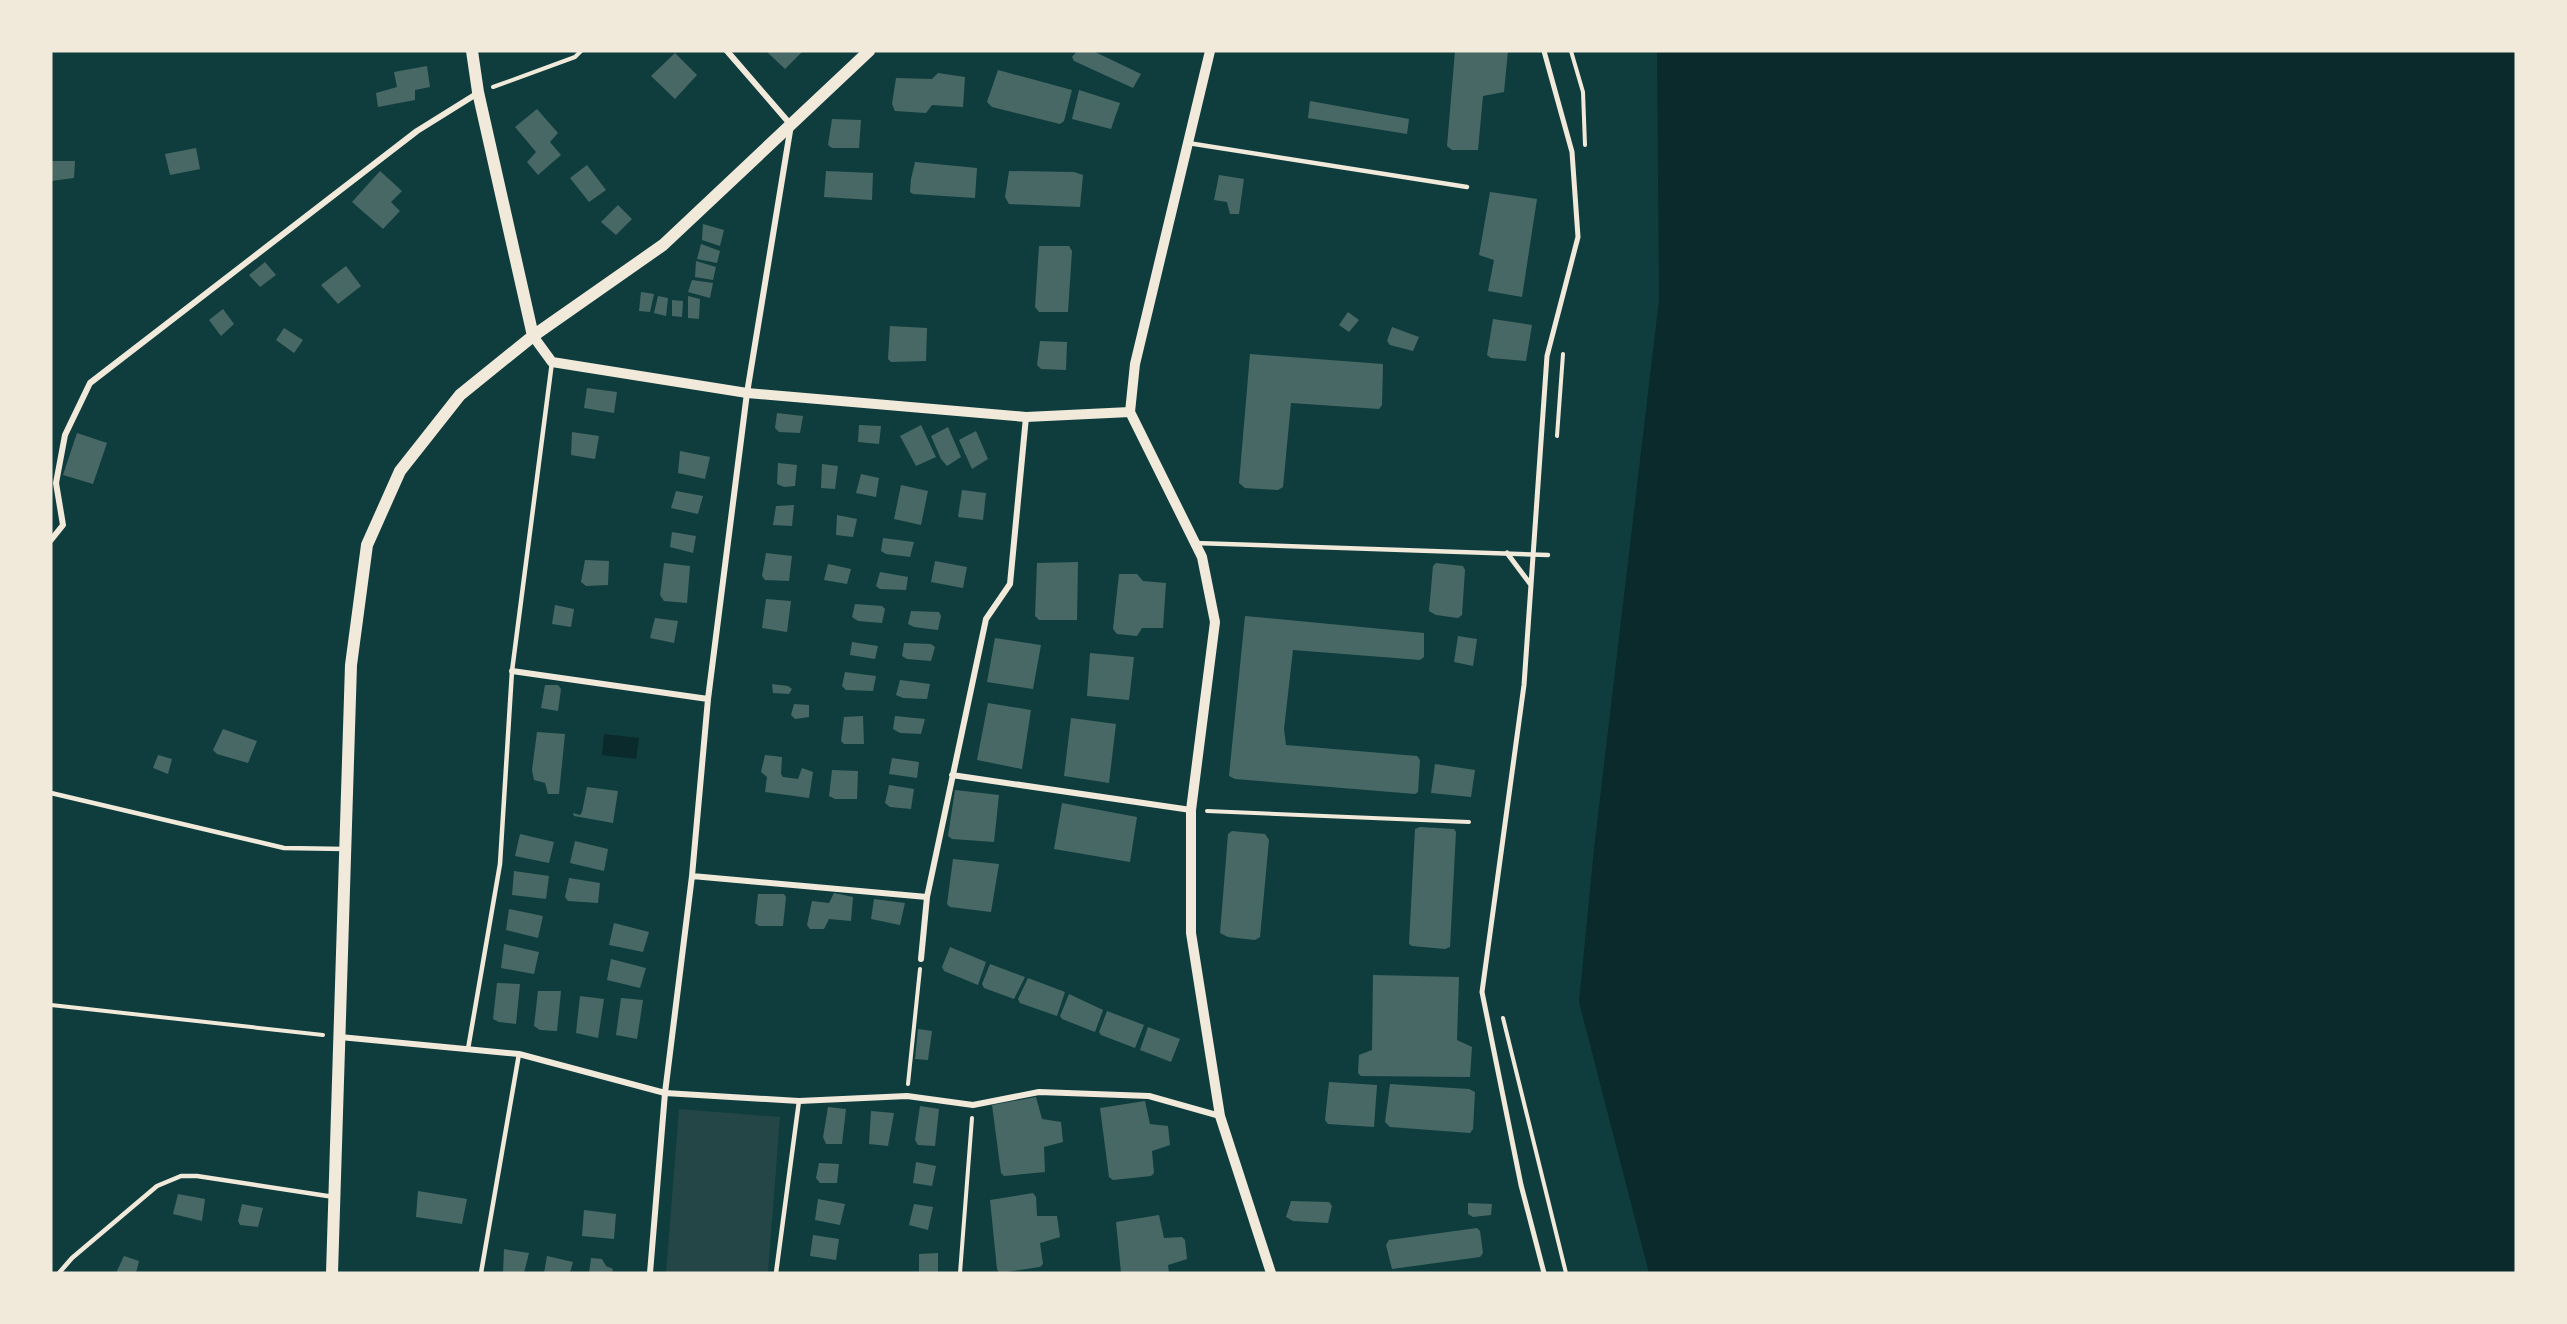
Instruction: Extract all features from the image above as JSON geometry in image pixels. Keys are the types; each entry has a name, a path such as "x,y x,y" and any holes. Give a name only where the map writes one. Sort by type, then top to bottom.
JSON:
{"main road":[{"path":"472,51 478,92 533,336"},
{"path":"332,1273 351,665 367,545 400,471 460,395 533,336 663,244 869,51"}],"street":[{"path":"650,1273 665,1093 692,876 708,699 747,393 791,125 727,51"},
{"path":"1210,51 1135,364 1130,412 1202,557 1215,622 1191,810 1191,933 1220,1116 1271,1273"},
{"path":"1544,51 1572,152 1578,237 1547,356 1524,685 1482,992 1521,1185 1544,1273"},
{"path":"51,540 63,525 56,483 64,435 90,383 417,131 478,92"},
{"path":"533,336 552,362 747,393 1026,417 1130,412"},
{"path":"921,959 927,897 986,619 1010,584 1026,417"},
{"path":"1507,553 1531,585"},
{"path":"512,671 708,699"},
{"path":"952,775 1191,810"},
{"path":"692,876 927,897"},
{"path":"339,1037 519,1054 665,1093 799,1101 907,1096 973,1105 1039,1092 1149,1096 1220,1116"}],"lane":[{"path":"1188,143 1467,188"},
{"path":"468,1049 500,864 512,671 552,362"},
{"path":"1195,543 1548,555"},
{"path":"51,793 284,848 345,849"},
{"path":"481,1273 519,1054"},
{"path":"776,1273 799,1101"},
{"path":"59,1273 72,1258 157,1186 181,1176 197,1176 334,1197"}],"path":[{"path":"478,92 575,57 581,51"},
{"path":"1571,51 1583,92 1585,149"},
{"path":"1557,437 1565,344"},
{"path":"1191,810 1469,822"},
{"path":"907,1096 921,959"},
{"path":"51,1005 339,1037"},
{"path":"1501,1011 1566,1273"},
{"path":"960,1273 973,1105"}],"shaded area":[{"path":"1657,51 2516,51 2516,1273 1649,1273 1579,1002 1594,849 1659,300"},
{"path":"604,734 639,738 636,759 602,755"},
{"path":"679,1109 780,1117 768,1273 666,1273"}],"building":[{"path":"766,51 803,51 785,69"},
{"path":"1077,51 1093,51 1141,74 1133,88 1074,61 1072,57"},
{"path":"1455,51 1508,51 1504,92 1483,96 1478,150 1452,150 1447,146"},
{"path":"675,53 697,75 675,99 651,76"},
{"path":"427,66 430,87 415,90 415,100 378,107 376,93 397,87 394,72"},
{"path":"998,70 1072,90 1064,121 1060,124 992,107 987,102"},
{"path":"938,73 965,77 963,107 932,105 926,113 895,111 892,104 896,78 932,79"},
{"path":"1079,90 1120,103 1111,129 1072,119"},
{"path":"1310,101 1409,119 1407,134 1308,118"},
{"path":"537,109 558,133 550,142 561,155 538,175 527,162 536,152 515,127"},
{"path":"832,119 861,120 859,148 832,148 828,145"},
{"path":"196,148 200,169 170,175 165,154"},
{"path":"51,161 75,161 74,178 51,181"},
{"path":"915,162 977,168 975,198 913,194 910,192"},
{"path":"587,165 606,190 589,202 570,178"},
{"path":"380,171 402,191 391,202 400,211 383,229 352,202"},
{"path":"826,171 873,173 872,200 824,197"},
{"path":"1009,171 1074,172 1083,175 1080,207 1009,204 1005,197"},
{"path":"1219,175 1244,179 1239,214 1230,214 1227,202 1214,200"},
{"path":"1490,192 1537,199 1522,297 1488,291 1494,260 1479,255"},
{"path":"618,205 632,219 616,235 601,222"},
{"path":"703,224 724,230 720,246 702,240"},
{"path":"701,244 720,251 717,263 697,259"},
{"path":"1039,246 1069,246 1072,251 1068,312 1039,312 1035,307"},
{"path":"696,261 716,267 713,280 695,277"},
{"path":"265,262 276,275 260,287 249,275"},
{"path":"346,266 361,286 338,304 321,285"},
{"path":"692,280 713,283 710,298 688,292"},
{"path":"641,292 654,294 650,312 639,311"},
{"path":"658,296 668,298 666,316 654,313"},
{"path":"688,296 700,299 699,319 688,318"},
{"path":"672,300 683,301 682,317 672,316"},
{"path":"223,309 234,324 221,336 209,320"},
{"path":"1348,312 1359,320 1349,332 1339,325"},
{"path":"1493,319 1532,325 1526,361 1491,358 1487,355"},
{"path":"890,326 927,328 926,361 891,362 888,359"},
{"path":"1392,327 1419,337 1413,351 1390,345 1387,341"},
{"path":"284,328 303,340 294,353 276,340"},
{"path":"1040,341 1067,342 1066,370 1041,369 1037,365"},
{"path":"1250,354 1383,364 1382,405 1379,409 1291,403 1283,487 1278,490 1245,488 1239,483"},
{"path":"587,388 617,392 614,413 584,408"},
{"path":"777,413 803,416 800,433 779,432 775,428"},
{"path":"859,425 881,426 879,444 858,442"},
{"path":"921,425 936,457 916,466 900,436"},
{"path":"948,427 961,457 947,466 941,459 931,436"},
{"path":"976,431 988,459 972,469 959,440"},
{"path":"572,432 599,436 595,459 571,455"},
{"path":"77,433 107,443 93,484 63,475"},
{"path":"680,451 710,457 705,479 678,473"},
{"path":"778,463 797,465 795,486 784,487 777,484"},
{"path":"822,464 838,466 835,489 821,488"},
{"path":"861,474 879,478 876,497 856,493"},
{"path":"901,485 928,491 921,525 894,519"},
{"path":"962,490 986,493 983,520 958,517"},
{"path":"676,491 703,496 698,514 671,508"},
{"path":"794,505 792,526 773,525 776,506"},
{"path":"837,515 857,519 853,537 836,535"},
{"path":"672,532 696,536 693,553 670,547"},
{"path":"883,538 914,542 910,557 886,554 881,551"},
{"path":"766,553 792,556 789,581 765,580 762,576"},
{"path":"585,560 609,561 608,585 586,586 581,582"},
{"path":"935,561 967,567 963,588 931,582"},
{"path":"1078,562 1077,620 1039,620 1035,616 1037,563"},
{"path":"664,563 690,566 687,603 664,601 660,595"},
{"path":"1436,563 1463,566 1465,570 1462,615 1458,618 1436,615 1429,611 1433,566"},
{"path":"828,564 851,569 847,584 824,580"},
{"path":"880,572 908,577 906,590 880,589 876,586"},
{"path":"1119,574 1137,574 1143,581 1166,583 1163,628 1142,628 1137,636 1117,634 1113,629"},
{"path":"766,599 791,601 787,632 762,628"},
{"path":"855,604 882,606 885,609 882,623 858,621 852,617"},
{"path":"555,605 574,609 571,627 552,624"},
{"path":"911,611 939,612 941,616 938,630 908,624"},
{"path":"1245,616 1424,633 1424,657 1420,660 1293,650 1284,729 1286,745 1417,756 1420,760 1418,792 1415,794 1235,779 1229,776"},
{"path":"655,618 678,621 674,643 650,638"},
{"path":"1458,636 1477,639 1473,666 1454,662"},
{"path":"995,638 1041,645 1033,689 987,682"},
{"path":"852,642 878,646 875,659 850,655"},
{"path":"904,643 931,644 935,647 931,661 907,659 902,656"},
{"path":"1090,653 1134,657 1129,700 1087,696"},
{"path":"845,672 876,676 873,691 846,690 842,686"},
{"path":"900,680 930,684 927,699 903,698 896,695"},
{"path":"772,684 788,686 792,689 789,694 773,693"},
{"path":"545,685 558,685 561,689 558,711 541,708"},
{"path":"988,703 1031,710 1022,769 977,760"},
{"path":"794,704 809,705 809,717 795,719 791,715"},
{"path":"863,716 864,744 844,744 841,741 844,717"},
{"path":"895,716 925,719 921,734 900,733 893,729"},
{"path":"1071,718 1116,724 1109,783 1064,776"},
{"path":"223,729 257,741 248,763 217,754 213,750"},
{"path":"537,732 565,734 559,794 548,794 545,783 534,780 532,770"},
{"path":"158,755 172,759 168,774 153,768"},
{"path":"765,755 782,757 781,774 783,777 798,779 802,768 813,772 809,798 765,792 767,777 761,772"},
{"path":"892,758 919,762 917,778 889,774"},
{"path":"1435,764 1475,770 1471,797 1431,793"},
{"path":"832,770 858,771 857,799 835,799 829,796"},
{"path":"889,785 914,789 911,809 890,807 885,803"},
{"path":"587,787 618,791 613,823 574,816 573,813 580,815 582,812"},
{"path":"955,790 999,795 994,842 952,839 948,836"},
{"path":"1062,803 1137,817 1130,862 1054,849"},
{"path":"1420,827 1454,829 1456,832 1450,947 1445,949 1409,944 1415,829"},
{"path":"1232,831 1265,834 1269,840 1260,937 1255,940 1228,937 1220,933 1228,834"},
{"path":"520,834 554,842 549,863 515,856"},
{"path":"575,841 608,849 604,871 570,863"},
{"path":"953,859 999,864 991,912 950,907 947,904"},
{"path":"514,871 549,876 546,899 512,895"},
{"path":"569,878 600,883 598,903 568,901 565,897"},
{"path":"834,893 853,897 851,921 829,919 824,929 810,929 807,925 812,901 829,903"},
{"path":"758,894 784,894 786,897 783,926 759,926 755,923"},
{"path":"874,899 905,903 900,925 871,919"},
{"path":"509,909 543,916 538,938 506,930"},
{"path":"614,923 649,932 643,952 609,945"},
{"path":"504,944 539,952 534,974 501,968"},
{"path":"950,947 986,962 978,985 944,971 942,967"},
{"path":"611,959 646,968 640,988 607,980"},
{"path":"990,964 1025,977 1014,999 984,988 982,984"},
{"path":"1373,975 1459,977 1457,1040 1472,1047 1470,1077 1361,1076 1358,1073 1359,1055 1372,1050"},
{"path":"1028,978 1065,992 1057,1016 1020,1003 1018,999"},
{"path":"497,983 520,984 516,1024 493,1019"},
{"path":"538,991 561,991 557,1031 540,1030 534,1026"},
{"path":"1069,994 1103,1010 1095,1032 1062,1019 1060,1016"},
{"path":"580,996 604,999 598,1038 576,1033"},
{"path":"621,998 643,1000 637,1039 616,1035"},
{"path":"1107,1011 1144,1025 1135,1048 1101,1035 1099,1032"},
{"path":"1148,1027 1180,1039 1171,1062 1140,1050"},
{"path":"918,1029 932,1031 928,1060 915,1059"},
{"path":"1329,1082 1377,1085 1374,1127 1328,1124 1325,1120"},
{"path":"1390,1084 1469,1089 1475,1092 1473,1129 1470,1133 1390,1127 1385,1122"},
{"path":"1036,1097 1042,1119 1061,1122 1063,1142 1044,1147 1045,1172 1004,1176 1001,1173 992,1105"},
{"path":"1145,1101 1150,1124 1168,1126 1170,1145 1152,1151 1154,1173 1151,1176 1113,1180 1109,1177 1100,1108"},
{"path":"920,1106 939,1109 935,1146 918,1145 915,1140"},
{"path":"828,1107 846,1109 842,1144 826,1144 823,1137"},
{"path":"871,1111 894,1113 888,1146 869,1144"},
{"path":"916,1162 936,1166 932,1186 913,1183"},
{"path":"819,1163 839,1164 837,1183 820,1183 816,1178"},
{"path":"418,1191 467,1199 462,1224 416,1217"},
{"path":"1033,1193 1036,1197 1037,1216 1057,1216 1060,1237 1040,1243 1043,1264 1040,1267 999,1273 990,1200"},
{"path":"178,1194 205,1199 202,1221 173,1214"},
{"path":"818,1199 845,1204 840,1225 815,1220"},
{"path":"1291,1201 1329,1202 1332,1206 1328,1223 1293,1221 1286,1217"},
{"path":"1468,1203 1492,1204 1491,1215 1473,1217 1468,1214"},
{"path":"242,1204 263,1208 258,1227 240,1225 238,1221"},
{"path":"914,1204 933,1207 928,1230 909,1225"},
{"path":"584,1210 616,1214 614,1239 582,1236"},
{"path":"1159,1215 1164,1238 1182,1237 1185,1240 1187,1259 1168,1265 1169,1273 1121,1273 1116,1222"},
{"path":"1477,1228 1480,1231 1483,1253 1480,1257 1392,1269 1386,1245 1389,1240"},
{"path":"813,1235 839,1239 836,1260 810,1256"},
{"path":"504,1249 529,1253 524,1273 503,1273"},
{"path":"938,1253 938,1273 919,1273 919,1254"},
{"path":"124,1256 139,1261 136,1273 116,1273"},
{"path":"547,1256 573,1262 570,1273 544,1273"},
{"path":"591,1258 602,1259 606,1266 613,1269 612,1273 589,1273"}]}
